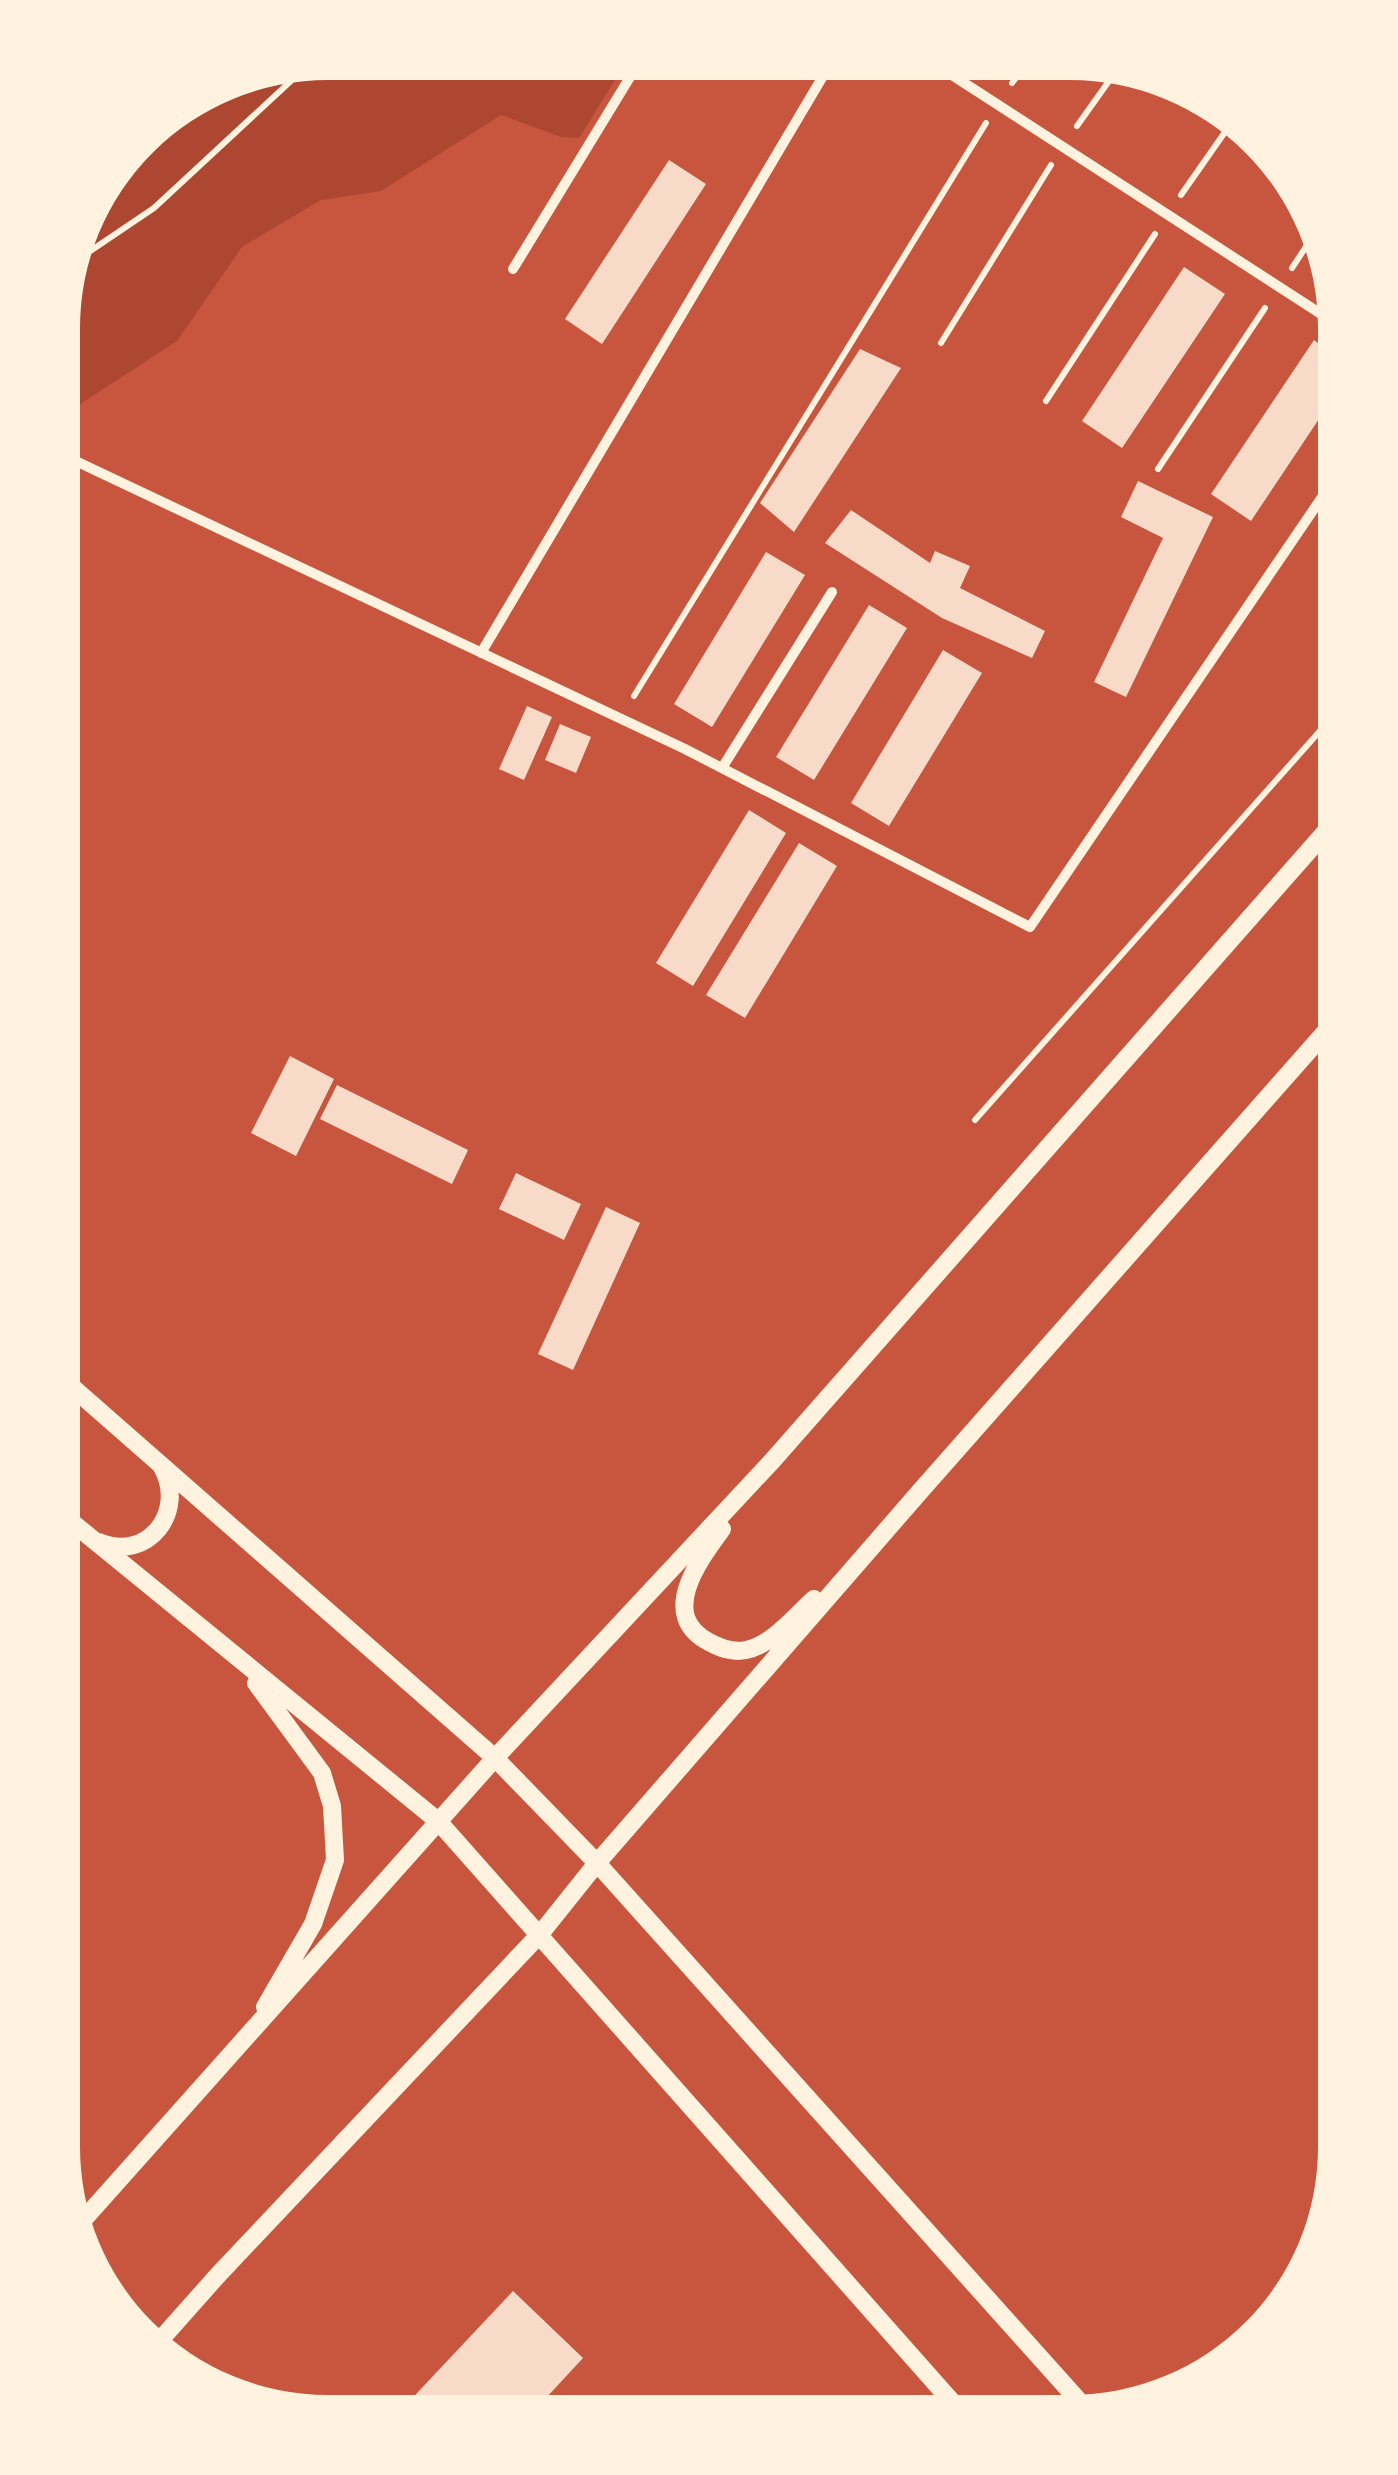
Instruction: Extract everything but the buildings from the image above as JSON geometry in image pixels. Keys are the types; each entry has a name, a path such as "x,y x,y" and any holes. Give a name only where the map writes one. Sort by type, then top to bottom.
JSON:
{"street":[{"path":"482,653 821,80"},
{"path":"960,80 1317,311"},
{"path":"513,268 628,81"},
{"path":"80,464 620,718 1030,928 1318,505"},
{"path":"722,768 832,592"},
{"path":"89,2213 495,1758 773,1460 1318,840"},
{"path":"165,2335 540,1934 872,1547 1318,1041"},
{"path":"80,1393 495,1758 597,1863 1073,2395"},
{"path":"89,1538 124,1548 157,1532 171,1502 164,1470 152,1455"},
{"path":"773,1460 698,1561 683,1592 689,1622 700,1637 725,1650 747,1650 773,1636 872,1547"},
{"path":"80,1530 438,1821 946,2395"},
{"path":"241,1662 322,1773 333,1824 334,1860 313,1924 274,1986 256,2025"}],"path":[{"path":"93,249 154,208 288,84"},
{"path":"941,343 1062,146 1108,84"},
{"path":"620,718 998,105"},
{"path":"1046,400 1224,134"},
{"path":"1158,469 1305,248"},
{"path":"976,1120 1318,733"}],"shaded area":[{"path":"311,81 615,81 579,138 561,137 501,115 381,191 321,200 242,247 177,341 80,404 82,295 99,233 113,204 141,164 164,141 204,113 264,88"}]}
